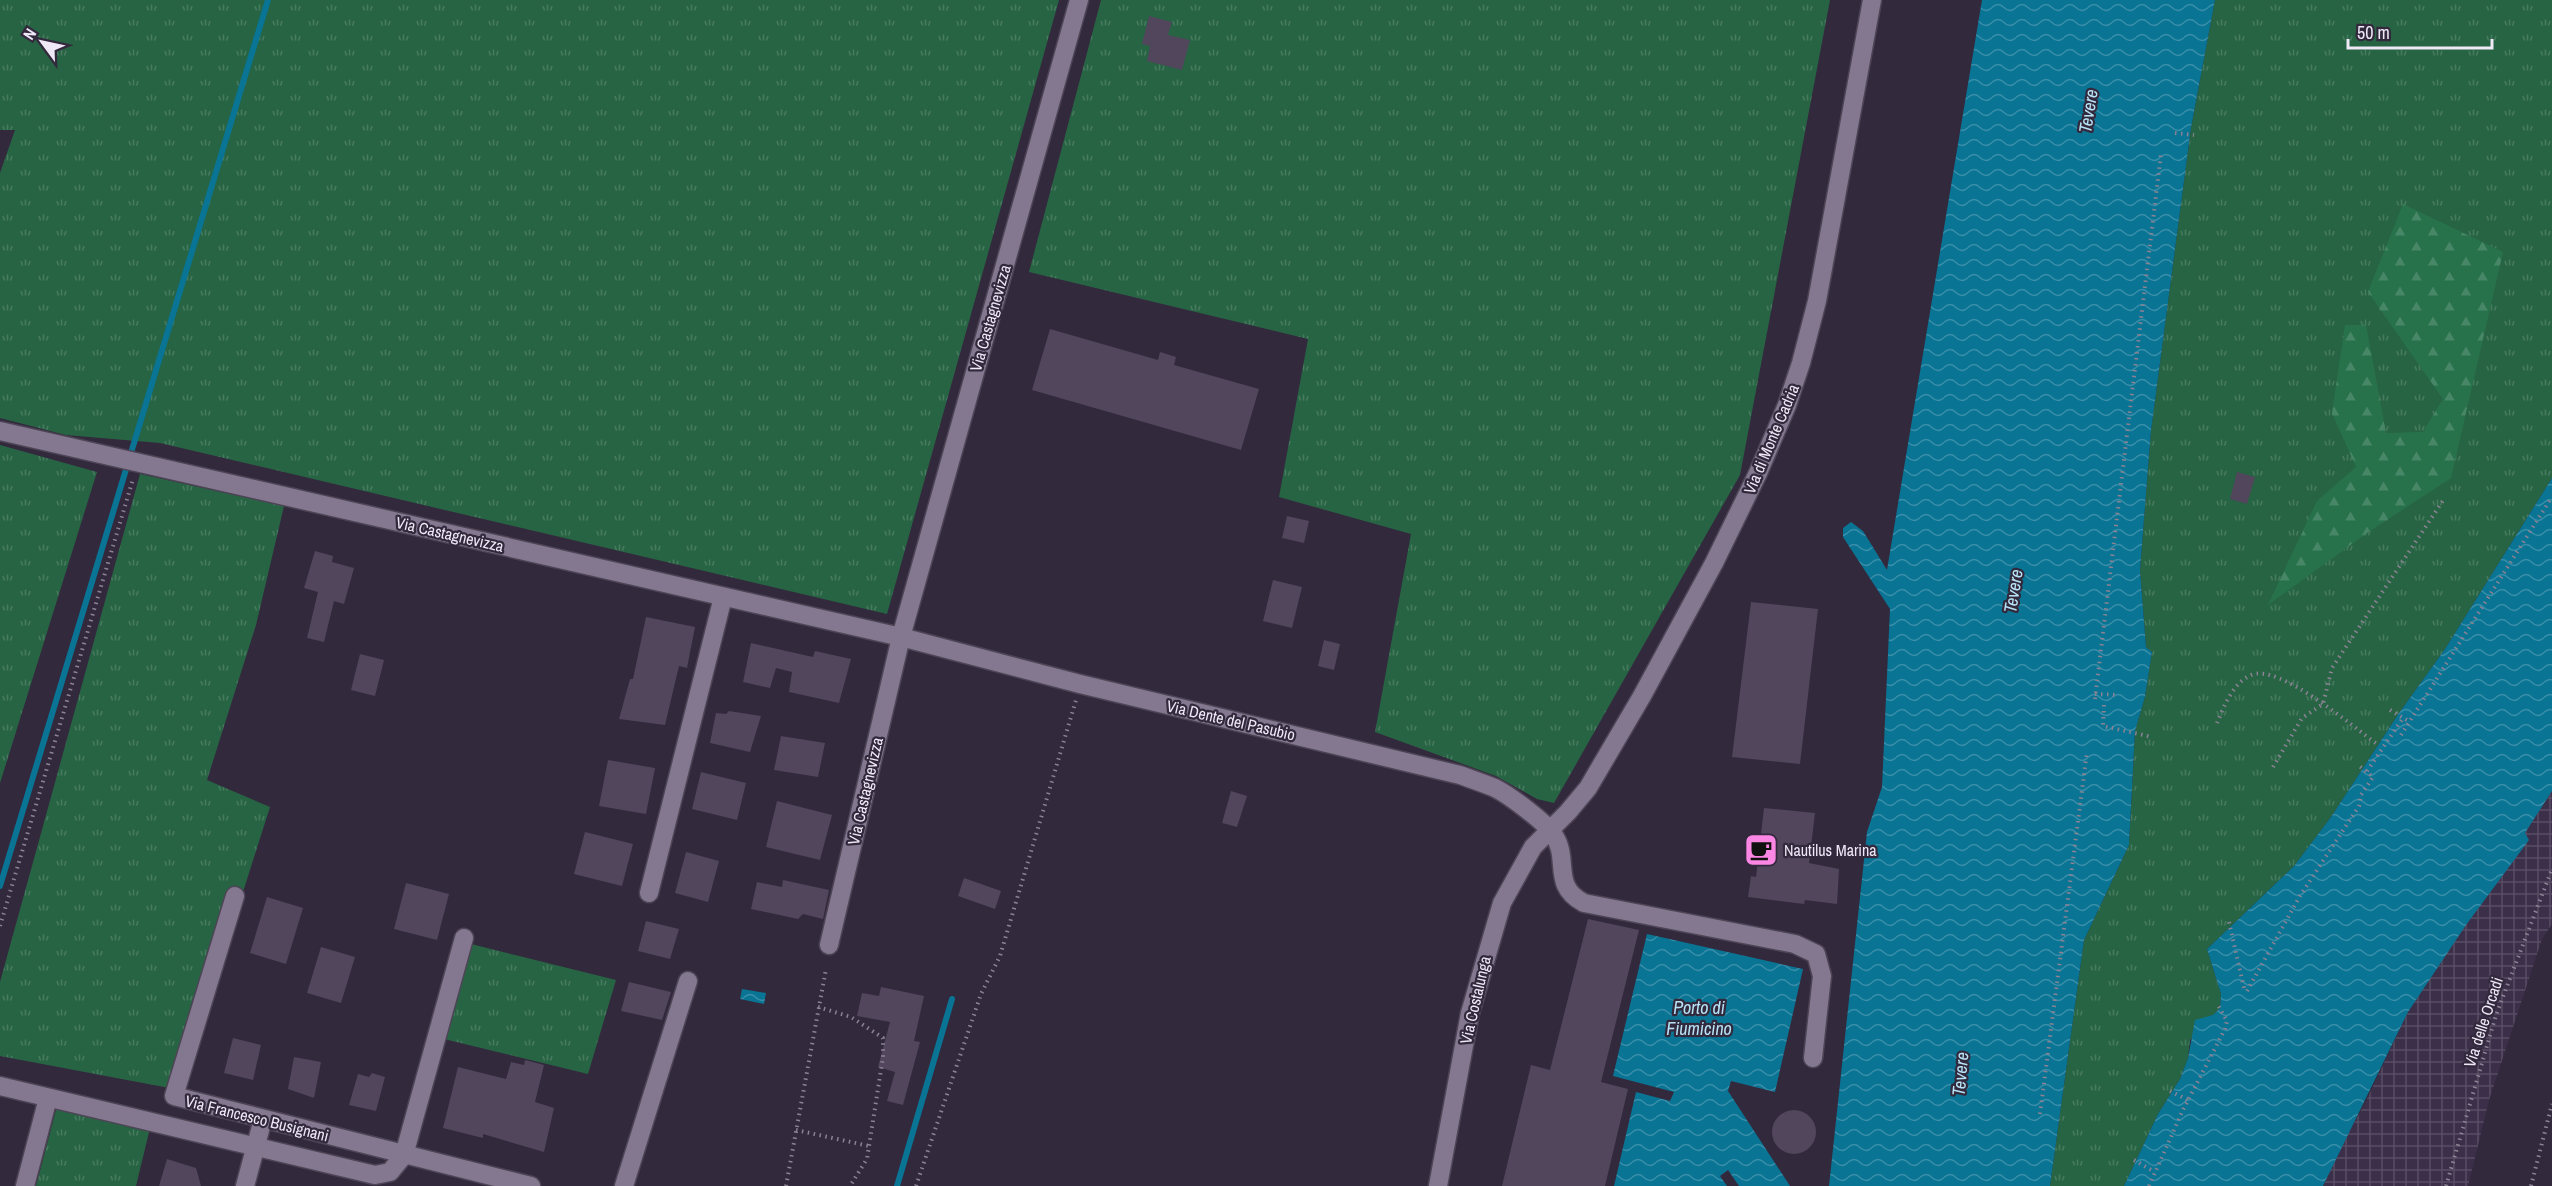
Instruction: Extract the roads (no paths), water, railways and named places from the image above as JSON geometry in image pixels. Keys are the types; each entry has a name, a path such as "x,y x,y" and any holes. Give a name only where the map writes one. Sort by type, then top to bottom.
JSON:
{"street":[{"name":"Via Castagnevizza","path":"829,945 901,637 1079,0"},
{"name":"Via di Monte Cadria","path":"1549,829 1588,788 1642,696 1731,529 1787,405 1817,301 1872,0"},
{"name":"Via Castagnevizza","path":"0,431 901,637"},
{"path":"649,893 723,597"},
{"name":"Via Dente del Pasubio","path":"901,637 1080,684 1460,775 1496,789 1549,829"},
{"path":"1549,829 1558,843 1562,875 1567,888 1584,903 1795,944 1816,954 1822,976 1813,1059"},
{"name":"Via Costalunga","path":"1438,1186 1470,1013 1491,937 1514,878 1533,847 1549,829"},
{"name":"Via Francesco Busignani","path":"236,896 174,1096 531,1186"},
{"path":"404,1155 464,938"},
{"path":"624,1186 688,981"},
{"name":"Via Francesco Busignani","path":"0,1086 255,1149 375,1175 390,1172 404,1155"},
{"path":"25,1186 48,1098"},
{"path":"245,1186 263,1119"}],"water":[{"name":"Tevere","path":"1982,0 2215,0 2191,128 2151,431 2140,570 2146,647 2152,652 2145,697 2135,731 2129,845 2084,940 2050,1186 1829,1186 1867,832 1882,787 1890,609 1843,537 1843,528 1851,522 1863,531 1887,570"},
{"path":"2552,478 2552,791 2525,833 2529,840 2466,925 2408,1012 2323,1186 2124,1186 2158,1114 2180,1079 2188,1058 2195,1020 2213,1015 2220,1008 2221,994 2207,949 2294,866 2331,817 2399,713 2445,649"},
{"name":"Porto di Fiumicino","path":"1647,934 1803,969 1775,1092 1731,1081 1728,1091 1790,1186 1739,1186 1728,1170 1720,1176 1727,1186 1614,1186 1636,1092 1670,1101 1674,1092 1613,1076"},
{"path":"742,989 766,993 764,1004 740,999"}],"waterway":[{"path":"0,886 268,0"},
{"path":"897,1186 952,999"}],"place":[{"name":"Nautilus Marina","path":"1761,850"}]}
